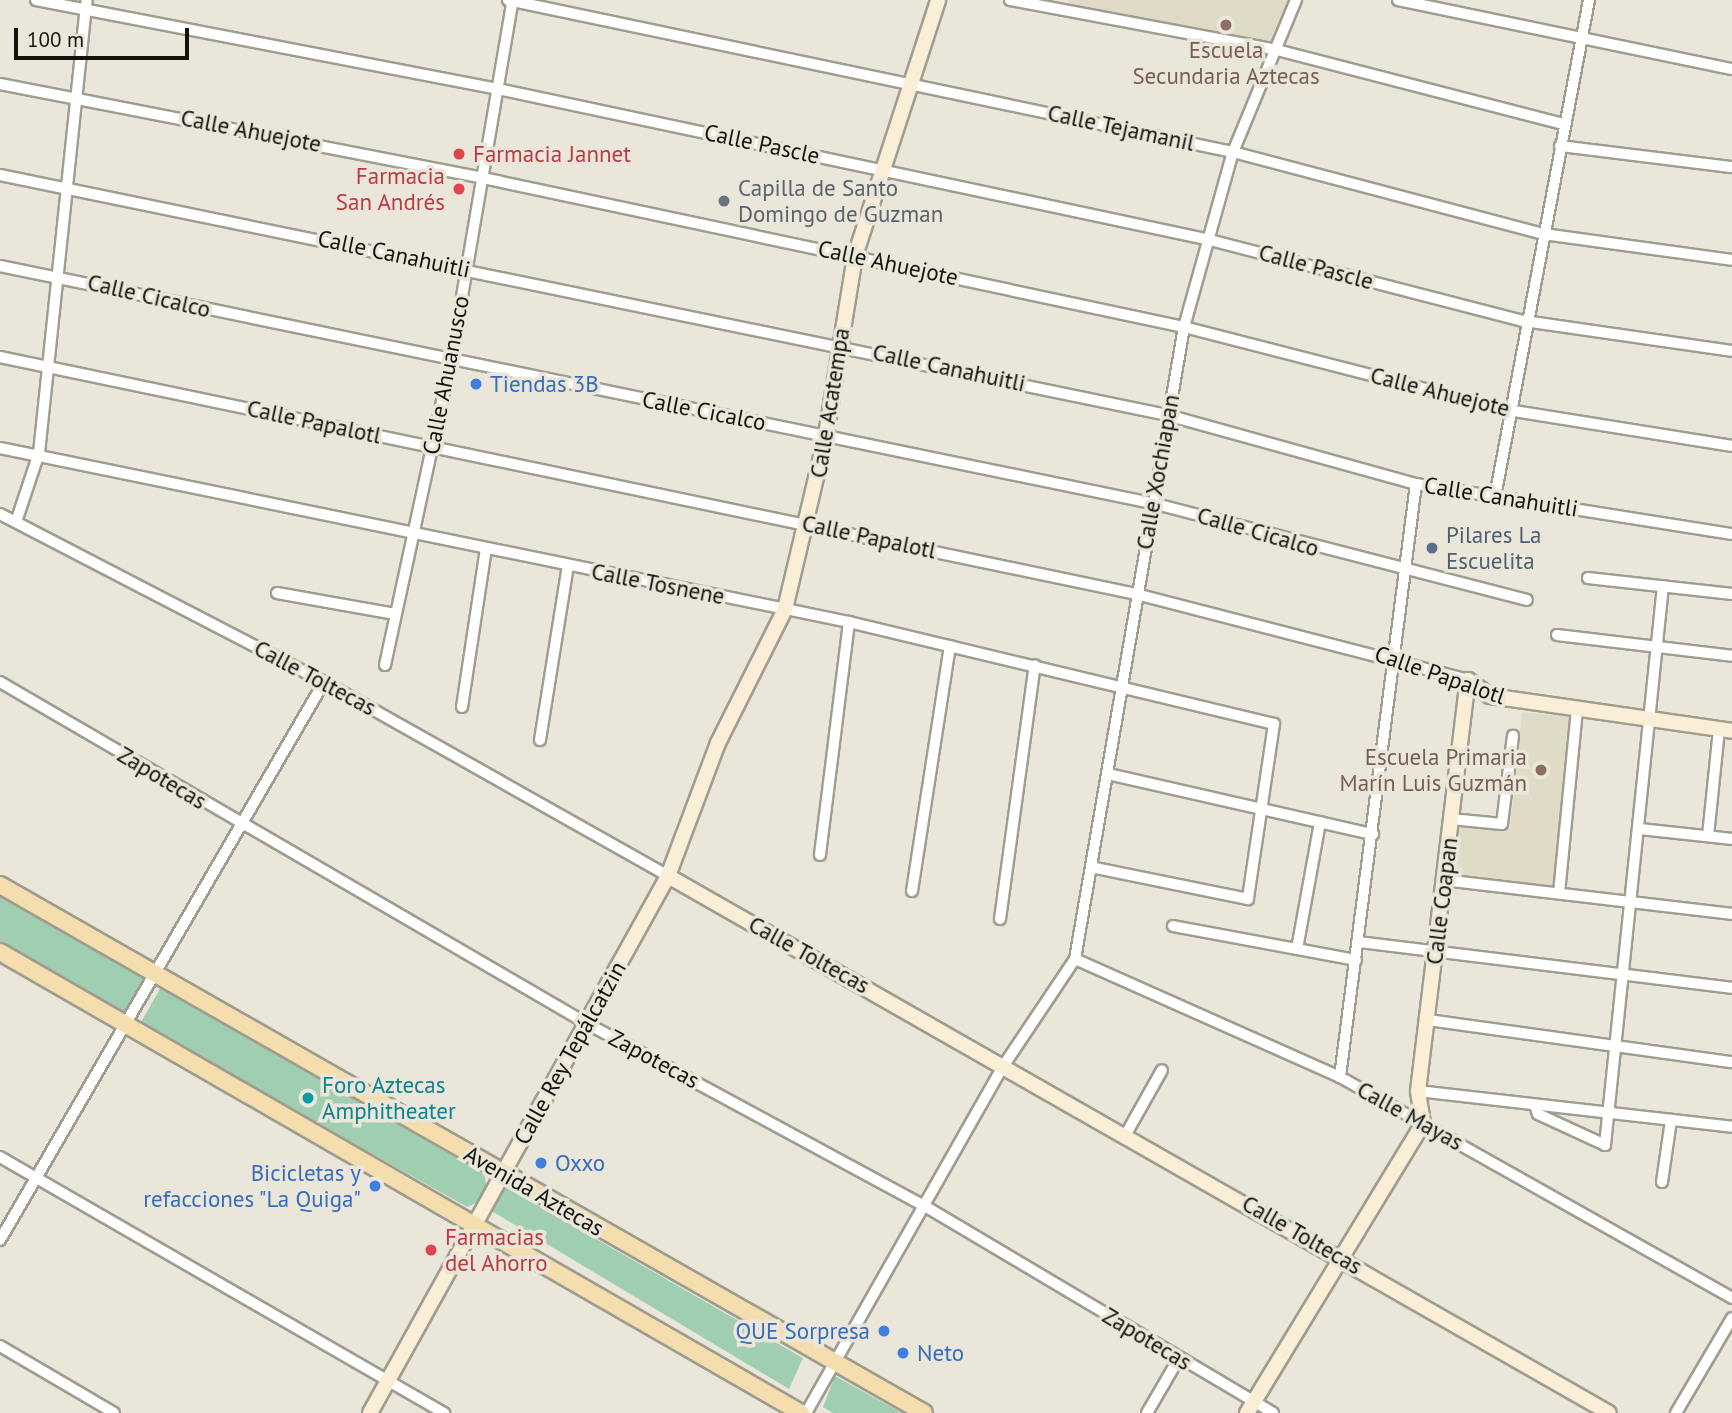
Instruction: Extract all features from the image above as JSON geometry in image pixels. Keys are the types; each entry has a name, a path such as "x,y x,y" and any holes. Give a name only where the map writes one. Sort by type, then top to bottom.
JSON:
{"main road":[{"name":"Avenida Aztecas","path":"0,884 923,1413"},
{"path":"0,952 804,1413"}],"street":[{"name":"Calle Pascle","path":"36,0 87,4 882,169 1206,239 1524,321 1732,351"},
{"name":"Calle Tejamanil","path":"511,0 1233,152 1543,234 1732,260"},
{"name":"Calle Ahuanusco","path":"385,665 451,362 511,0"},
{"name":"Calle Acatempa","path":"668,876 728,719 785,609 808,524 826,435 855,256 938,0"},
{"path":"1010,0 1277,50 1564,124"},
{"name":"Calle Xochiapan","path":"1075,960 1184,327 1206,239 1233,152 1296,0"},
{"path":"1398,0 1580,41 1732,69"},
{"path":"1495,496 1524,321 1589,0"},
{"path":"16,522 39,453 87,4"},
{"name":"Calle Ahuejote","path":"0,84 79,96 483,178 1184,327 1508,410 1732,446"},
{"path":"1560,146 1732,167"},
{"name":"Calle Canahuitli","path":"0,175 69,186 1167,415 1416,484 1732,534"},
{"name":"Calle Cicalco","path":"0,266 60,275 451,362 826,435 1152,503 1405,573 1527,600"},
{"name":"Calle Papalotl","path":"0,357 49,365 1136,594 1394,656 1468,680 1490,696 1725,731"},
{"name":"Calle Tosnene","path":"0,448 39,453 486,549 849,622 1123,684 1274,724 1263,808"},
{"path":"1340,1077 1416,484"},
{"name":"Calle Toltecas","path":"0,514 324,682 1126,1133 1609,1413"},
{"path":"462,707 486,549"},
{"path":"540,740 568,566"},
{"path":"1588,578 1732,594"},
{"path":"1535,1105 1538,1114 1605,1145 1640,829 1663,586"},
{"path":"277,593 395,614"},
{"path":"820,855 849,622"},
{"path":"1557,635 1732,656"},
{"path":"912,891 950,646"},
{"path":"1000,919 1035,665"},
{"name":"Calle Coapan","path":"1423,1122 1418,1091 1468,680"},
{"name":"Zapotecas","path":"0,682 239,824 586,1023 923,1205 1179,1358 1251,1408 1273,1413"},
{"path":"0,1240 239,824 324,682"},
{"path":"1559,893 1577,710"},
{"path":"1709,836 1725,731"},
{"path":"1451,819 1502,824 1513,736"},
{"path":"1108,775 1373,834"},
{"path":"1091,867 1248,899 1263,808"},
{"path":"1297,949 1320,822"},
{"path":"1640,829 1732,839"},
{"name":"Calle Rey Tepálcatzin","path":"370,1413 668,876"},
{"path":"1444,880 1632,900 1732,914"},
{"path":"1173,926 1356,960"},
{"path":"1359,942 1732,988"},
{"path":"804,1413 1004,1065 1075,960"},
{"name":"Calle Mayas","path":"1075,960 1340,1077 1732,1298"},
{"path":"1428,1020 1732,1062"},
{"path":"1126,1133 1161,1070"},
{"path":"1418,1091 1732,1127"},
{"path":"1662,1182 1671,1120"},
{"path":"1251,1408 1423,1122"},
{"path":"0,1157 444,1413"},
{"path":"1676,1413 1732,1318"},
{"path":"0,1346 114,1413"},
{"path":"1147,1413 1179,1358"}],"shaded area":[{"name":"Escuela Secundaria Aztecas","path":"1069,0 1290,0 1274,45 1067,6"},
{"name":"Escuela Primaria Marín Luis Guzmán","path":"1522,712 1572,717 1554,887 1450,876 1456,824 1510,829"}],"green space":[{"path":"0,894 144,978 122,1016 0,942"},
{"path":"161,987 484,1174 489,1197 467,1207 140,1024"},
{"path":"499,1183 803,1358 789,1389 490,1210"},
{"path":"835,1376 902,1413 833,1413 823,1407"}],"place":[{"name":"Escuela Secundaria Aztecas","path":"1226,25"},
{"name":"Farmacia Jannet","path":"459,154"},
{"name":"Farmacia San Andrés","path":"459,189"},
{"name":"Capilla de Santo Domingo de Guzman","path":"724,201"},
{"name":"Tiendas 3B","path":"476,384"},
{"name":"Pilares La Escuelita","path":"1432,548"},
{"name":"Escuela Primaria Marín Luis Guzmán","path":"1541,770"},
{"name":"Foro Aztecas Amphitheater","path":"308,1098"},
{"name":"Oxxo","path":"541,1163"},
{"name":"Bicicletas y refacciones \"La Quiga\"","path":"375,1186"},
{"name":"Farmacias del Ahorro","path":"431,1250"},
{"name":"QUE Sorpresa","path":"884,1331"},
{"name":"Neto","path":"903,1353"}]}
